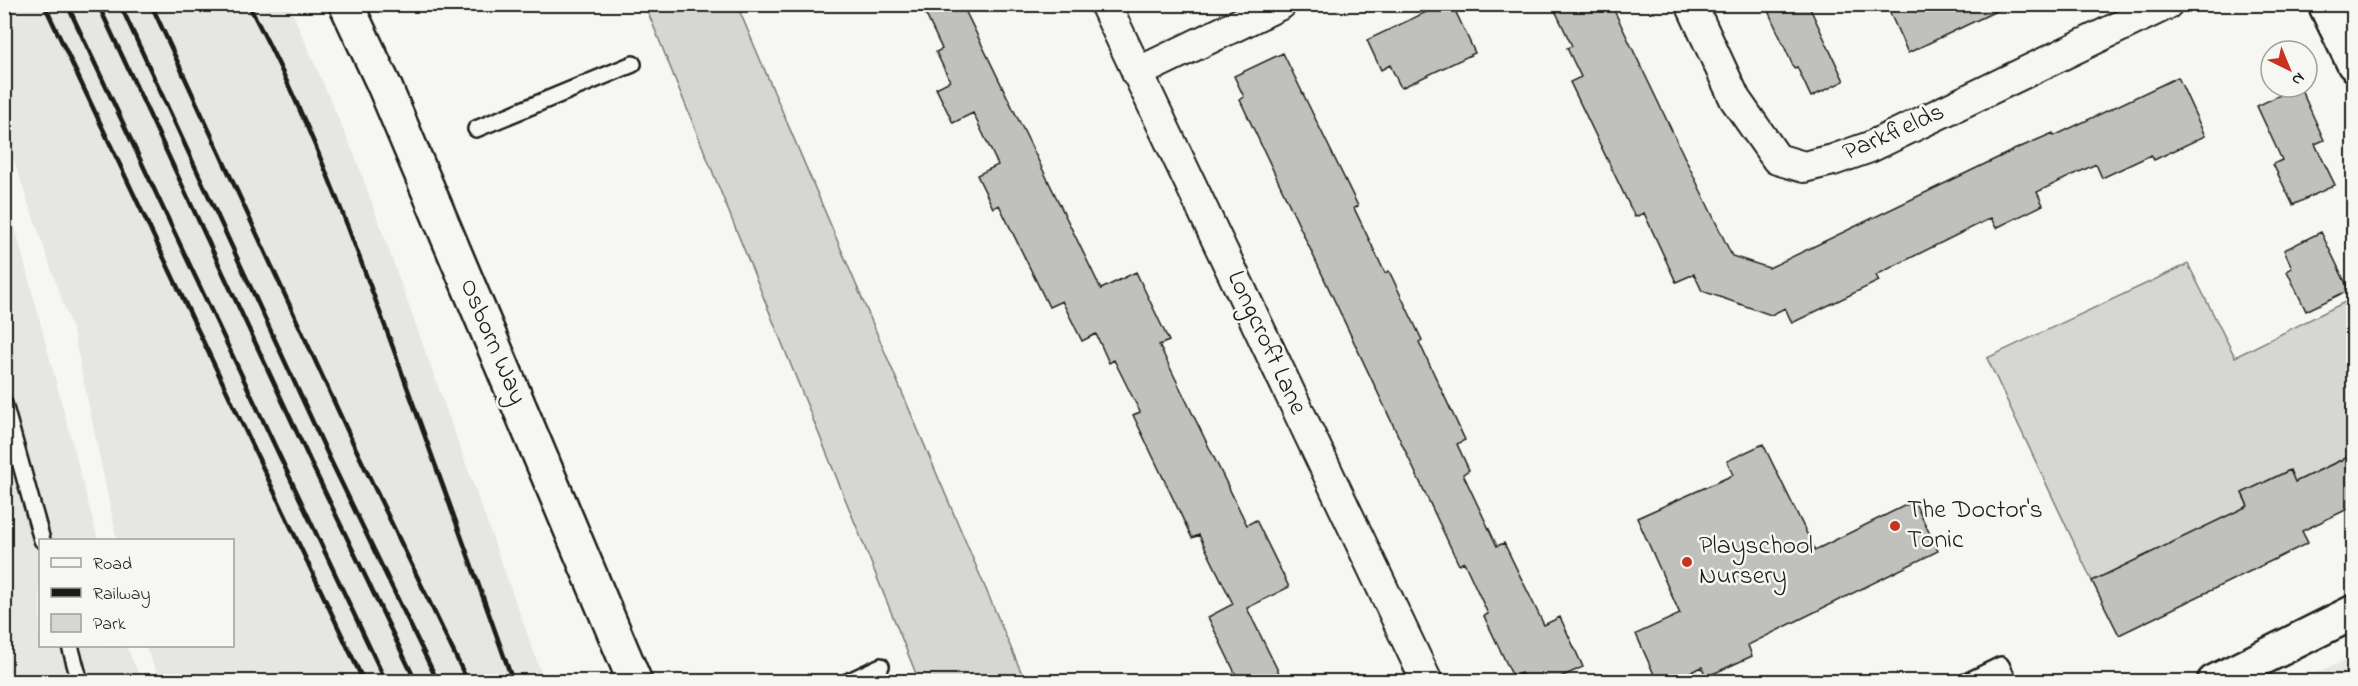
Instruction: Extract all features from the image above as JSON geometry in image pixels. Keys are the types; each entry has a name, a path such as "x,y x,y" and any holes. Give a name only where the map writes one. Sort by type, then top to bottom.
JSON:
{"street":[{"name":"Osborn Way","path":"346,4 384,85 635,681"},
{"name":"Longcroft Lane","path":"1105,4 1427,681"},
{"path":"1137,72 1281,4"},
{"name":"Parkfields","path":"1692,4 1735,99 1761,138 1778,159 1804,167 1870,147 2167,4"},
{"path":"2325,4 2354,64"},
{"path":"2214,681 2354,612"}],"lane":[{"path":"477,129 633,64"},
{"path":"4,404 42,539"},
{"path":"71,647 80,681"},
{"path":"1966,681 2001,665 2009,681"},
{"path":"847,681 881,666"}],"shaded area":[{"path":"4,5 289,5 356,159 544,681 161,681 145,647 234,647 234,539 117,539 74,335 5,135"},
{"path":"4,186 98,539 39,539 39,647 126,647 142,681 5,681"},
{"path":"2353,657 2353,681 2299,681"}],"green space":[{"path":"645,5 737,5 1025,681 919,681"},
{"path":"2188,264 2235,357 2353,298 2353,454 2295,482 2289,470 2242,493 2248,506 2092,581 1987,358"}],"building":[{"path":"921,4 962,4 1101,289 1136,272 1169,341 1159,345 1247,525 1256,520 1289,587 1247,608 1283,681 1239,681 1208,617 1233,604 1199,535 1192,538 1133,415 1140,412 1114,360 1109,363 1096,334 1082,341 1062,301 1049,307 999,205 993,208 977,175 998,165 973,113 953,123 936,88 950,81 936,52 942,49"},
{"path":"1443,4 1452,4 1475,53 1401,88 1390,65 1381,70 1367,40"},
{"path":"1552,4 1611,4 1732,256 1769,268 2016,149 2053,133 2054,136 2178,77 2205,136 2154,160 2151,155 2102,178 2096,164 2037,192 2043,205 1996,228 1991,218 1876,275 1879,281 1792,323 1785,308 1771,315 1702,291 1694,274 1676,282 1644,213 1635,217 1570,82 1581,77 1567,48 1572,46"},
{"path":"1765,4 1808,4 1844,81 1811,97 1797,67 1794,68"},
{"path":"1886,4 2011,4 1908,53"},
{"path":"1283,53 1358,206 1354,208 1385,273 1389,271 1422,340 1419,342 1465,440 1457,444 1469,470 1463,474 1497,546 1504,543 1544,625 1560,617 1583,667 1552,681 1525,681 1521,673 1513,677 1484,616 1488,614 1464,562 1459,565 1240,100 1244,97 1234,76"},
{"path":"2272,99 2305,99 2324,140 2315,144 2335,185 2293,205 2273,164 2282,160 2257,106"},
{"path":"2321,232 2349,290 2306,311 2287,271 2292,268 2284,250"},
{"path":"1763,444 1815,550 1914,501 1938,551 1748,645 1752,656 1706,677 1702,667 1670,681 1657,681 1636,634 1680,614 1637,518 1733,475 1727,461"},
{"path":"2354,454 2354,506 2302,531 2308,543 2119,635 2092,581 2248,506 2242,493 2290,470 2295,482"}],"railway":[{"path":"44,4 364,682"},
{"path":"67,4 386,682"},
{"path":"98,4 313,467 416,682"},
{"path":"120,4 329,457 438,682"},
{"path":"151,4 354,445 468,682"},
{"path":"248,4 291,90 346,222 513,682"}],"place":[{"name":"The Doctor's Tonic","path":"1895,526"},
{"name":"Playschool Nursery","path":"1687,562"}]}
